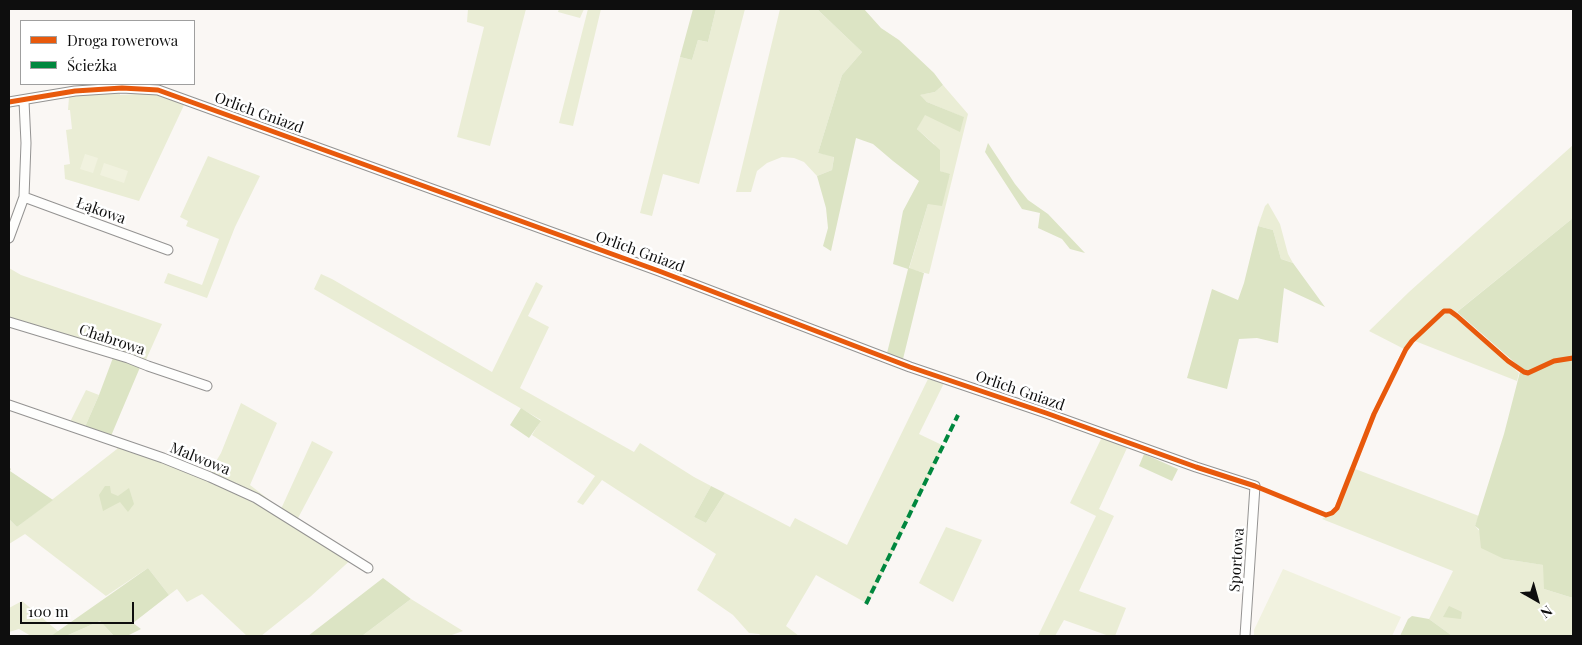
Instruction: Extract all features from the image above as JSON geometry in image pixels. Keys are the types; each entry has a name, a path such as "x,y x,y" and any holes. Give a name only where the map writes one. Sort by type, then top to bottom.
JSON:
{"street":[{"name":"Orlich Gniazd","path":"9,102 75,92 122,88 158,90 659,272 910,367 1255,486"},
{"path":"9,238 24,198 26,143 24,101"},
{"name":"Łąkowa","path":"24,198 168,250"},
{"name":"Chabrowa","path":"9,322 128,358 207,386"},
{"name":"Malwowa","path":"9,405 162,458 210,477 256,498 368,568"},
{"name":"Sportowa","path":"1245,636 1255,486"}],"green space":[{"path":"468,9 526,9 490,146 457,137 484,27 467,22"},
{"path":"559,9 584,9 580,18 558,12"},
{"path":"588,9 601,9 573,126 559,123"},
{"path":"693,9 716,9 708,42 698,40 692,60 680,57"},
{"path":"716,9 745,9 699,184 663,174 652,216 640,213 680,57 692,60 698,40 708,42"},
{"path":"780,9 817,9 862,52 842,75 818,153 834,156 832,170 817,176 804,162 794,158 782,157 767,163 757,171 751,192 736,192"},
{"path":"817,9 864,9 881,28 899,40 934,73 943,85 935,92 920,95 927,102 964,117 960,132 925,115 917,129 940,150 940,171 950,174 942,206 928,204 909,268 924,273 903,359 887,353 908,269 893,264 903,211 919,181 873,144 856,138 831,251 823,246 828,228 826,208 817,176 832,170 834,157 818,153 842,75 862,52"},
{"path":"943,85 968,114 929,274 909,269 928,204 950,175 940,171 934,144 917,129 924,114 963,117 927,102 919,95 935,92"},
{"path":"120,91 120,95 135,94 135,92 154,93 185,103 139,201 65,179 64,165 70,164 66,130 72,129 70,110 68,110 69,97 71,94"},
{"path":"988,143 1028,200 1048,214 1085,253 1070,249 1062,239 1038,228 1040,213 1022,209 985,152"},
{"path":"1573,145 1573,218 1453,315 1519,373 1517,381 1415,341 1408,351 1369,331 1409,292"},
{"path":"85,154 98,158 93,173 80,169"},
{"path":"208,156 260,176 235,227 207,298 164,283 168,273 202,285 219,239 186,226 188,221 180,217"},
{"path":"104,163 128,171 124,183 100,175"},
{"path":"1268,203 1280,224 1288,254 1293,263 1281,259 1273,230 1258,226 1265,206"},
{"path":"1573,218 1573,598 1544,589 1543,565 1504,559 1481,548 1479,529 1475,526 1504,434 1521,368 1457,312"},
{"path":"1258,226 1273,230 1281,259 1293,263 1325,307 1284,288 1278,343 1257,338 1239,339 1227,389 1187,378 1212,289 1238,300"},
{"path":"9,268 21,275 162,324 145,362 9,319"},
{"path":"321,274 492,372 536,282 543,286 528,316 549,327 520,388 634,452 640,443 711,486 694,517 706,523 725,493 790,527 795,518 847,545 928,379 944,383 919,434 944,446 868,604 816,575 786,626 799,636 762,636 749,633 733,615 697,590 716,554 602,480 583,505 577,502 595,476 532,435 541,420 314,289"},
{"path":"114,355 141,365 111,436 84,429"},
{"path":"86,390 99,395 84,429 70,422"},
{"path":"241,403 277,423 250,485 281,509 312,441 333,452 297,520 355,556 310,597 261,636 247,636 202,594 187,602 177,589 169,595 148,568 106,596 25,534 9,544 9,519 17,527 117,449 121,440 209,473 221,453"},
{"path":"521,408 541,421 529,438 510,425"},
{"path":"1102,437 1127,448 1099,509 1114,516 1079,591 1126,608 1115,636 1109,636 1064,620 1055,636 1038,636 1096,516 1070,503"},
{"path":"1144,454 1178,469 1172,481 1139,466"},
{"path":"9,467 10,471 53,500 17,527 9,519"},
{"path":"1350,467 1479,516 1475,526 1504,559 1544,565 1544,589 1573,598 1573,636 1451,636 1429,619 1453,571 1322,519 1334,509"},
{"path":"105,486 110,486 111,493 118,496 129,488 134,504 128,512 120,502 103,511 99,495"},
{"path":"711,486 725,493 706,523 694,517"},
{"path":"946,527 982,540 953,602 919,583"},
{"path":"148,568 169,595 133,623 141,629 127,636 114,636 100,621 66,636 51,636"},
{"path":"1283,569 1401,617 1392,636 1254,636 1254,630"},
{"path":"383,578 411,599 362,636 308,636"},
{"path":"411,599 463,631 449,636 362,636"},
{"path":"22,601 59,632 51,636 31,636 19,629 9,632 9,608"},
{"path":"1449,606 1462,612 1461,619 1443,617"},
{"path":"1412,616 1429,619 1451,636 1400,636 1408,619"},
{"path":"100,621 114,636 66,636"}],"marked path":[{"path":"866,604 958,415"}],"cycle path":[{"path":"9,102 75,91 122,88 158,90 659,271 910,367 1255,486 1326,515 1332,513 1337,508 1374,414 1406,349 1444,311 1450,311 1457,316 1508,361 1524,372 1528,373 1554,361 1573,358"}]}
